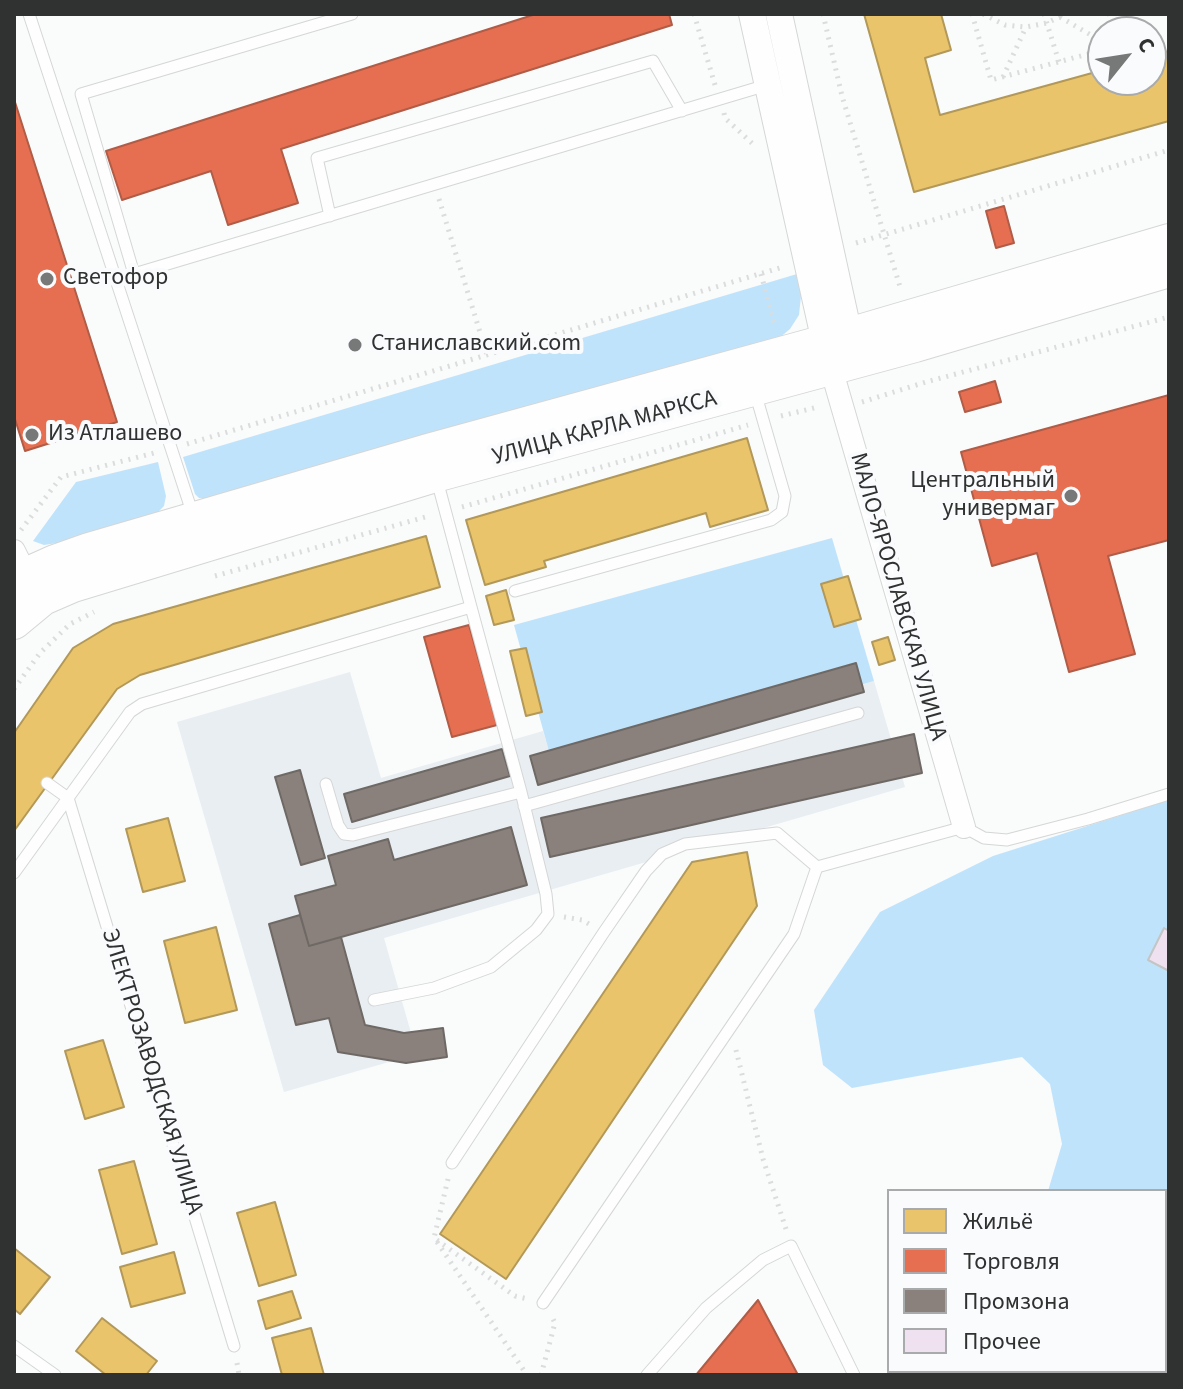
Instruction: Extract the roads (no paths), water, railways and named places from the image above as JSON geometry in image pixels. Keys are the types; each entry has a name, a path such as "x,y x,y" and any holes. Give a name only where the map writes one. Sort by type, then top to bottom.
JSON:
{"main road":[{"name":"УЛИЦА КАРЛА МАРКСА","path":"24,568 73,585 435,475 1169,241"},
{"name":"УЛИЦА КАРЛА МАРКСА","path":"835,348 1169,270"},
{"name":"УЛИЦА КАРЛА МАРКСА","path":"24,568 55,562 428,451 750,376"},
{"path":"14,622 24,568"}],"street":[{"path":"752,14 835,348"},
{"path":"779,14 835,348"},
{"name":"МАЛО-ЯРОСЛАВСКАЯ УЛИЦА","path":"835,348 964,827"}],"lane":[{"path":"29,14 195,519"},
{"path":"352,14 81,94 134,274 768,85"},
{"path":"330,216 317,158 653,61 682,111"},
{"path":"515,591 771,520 782,512 785,496 750,376"},
{"path":"374,1000 434,988 491,967 536,930 548,914 521,792 435,475"},
{"path":"14,873 130,712 142,704 471,607"},
{"path":"524,806 858,713"},
{"path":"47,783 68,798"},
{"path":"326,784 338,825 344,834 353,835 521,792"},
{"path":"817,867 964,827 984,838 1007,840 1169,794"},
{"name":"ЭЛЕКТРОЗАВОДСКАЯ УЛИЦА","path":"68,798 234,1346"},
{"path":"452,1163 604,932 646,871 662,854 685,844 777,833 817,867"},
{"path":"543,1303 794,934 817,867"},
{"path":"647,1375 706,1308 763,1260 791,1246 854,1375"},
{"path":"14,1346 55,1375"}],"place":[{"name":"Светофор","path":"47,279"},
{"name":"Станиславский.com","path":"355,345"},
{"name":"Из Атлашево","path":"32,435"},
{"name":"Центральный универмаг","path":"1071,496"}]}
